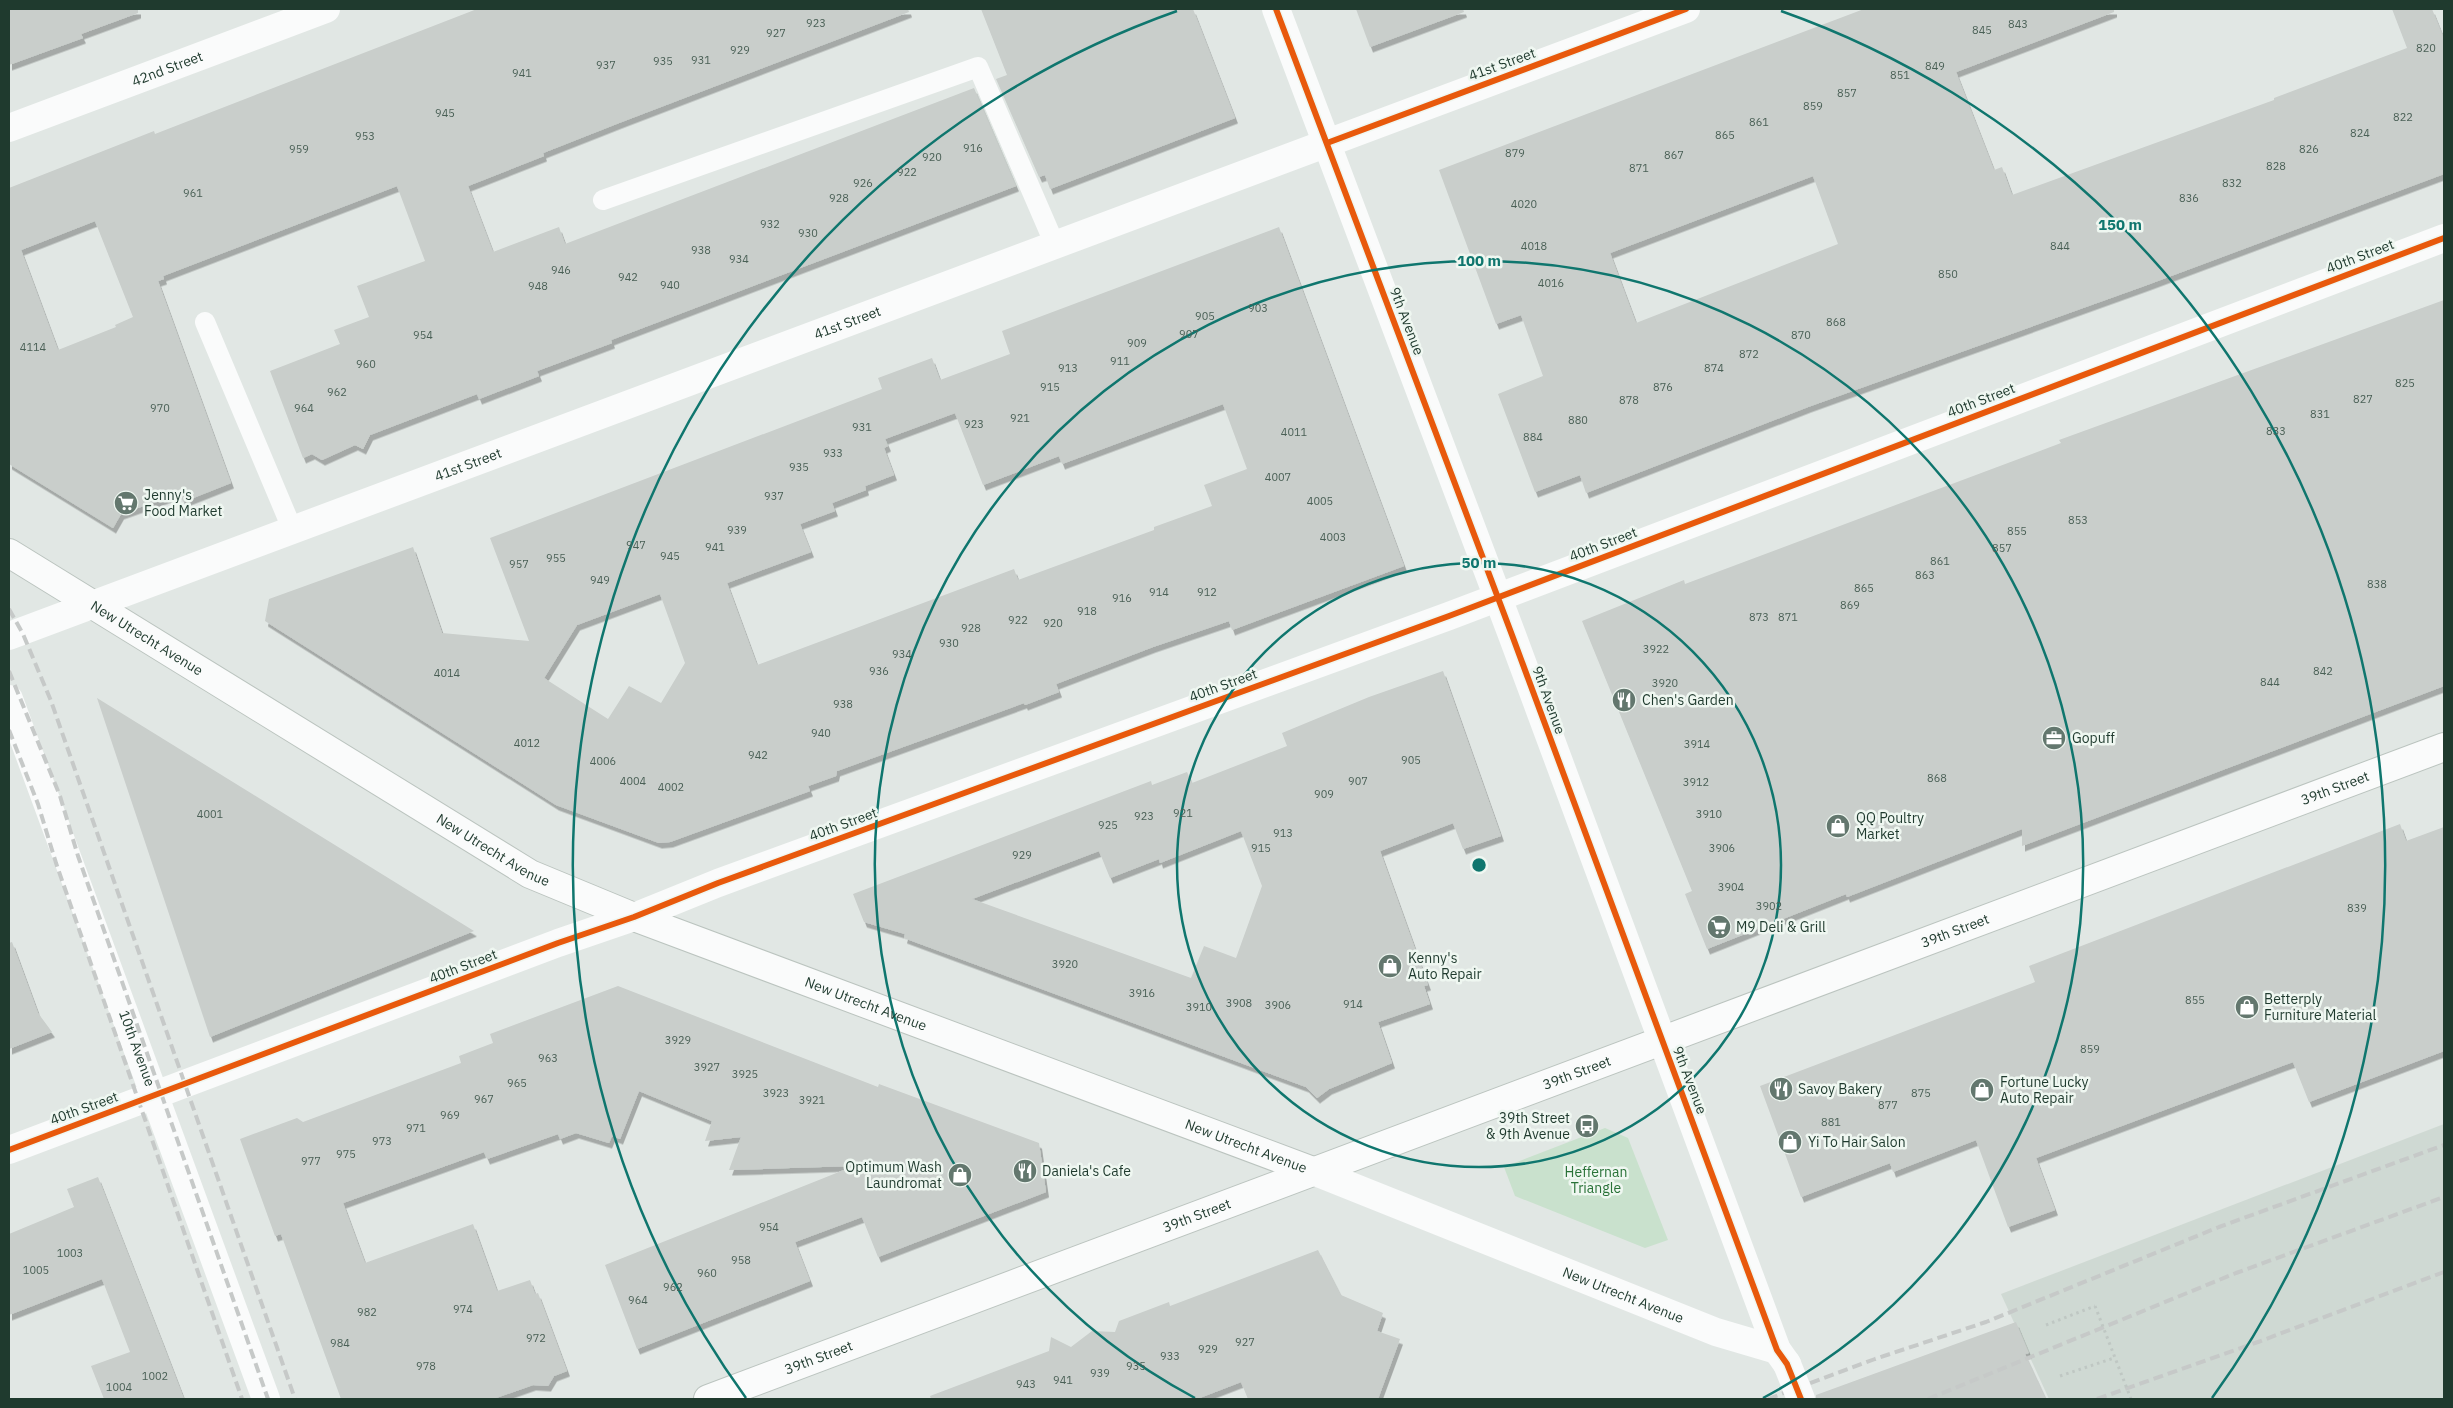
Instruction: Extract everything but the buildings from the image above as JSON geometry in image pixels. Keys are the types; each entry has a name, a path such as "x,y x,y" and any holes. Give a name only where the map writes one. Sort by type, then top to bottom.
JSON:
{"street":[{"name":"42nd Street","path":"9,128 326,9"},
{"name":"9th Avenue","path":"1276,9 1498,598 1662,1042 1782,1357 1800,1399"},
{"name":"41st Street","path":"9,636 1686,9"},
{"name":"40th Street","path":"9,1150 549,947 634,918 727,880 1498,598 2444,238"},
{"name":"New Utrecht Avenue","path":"9,553 530,874 634,918 1313,1171 1782,1357"},
{"name":"10th Avenue","path":"9,699 266,1399"},
{"name":"39th Street","path":"708,1399 2444,747"}],"lane":[{"path":"603,200 978,67 1055,245"},
{"path":"205,322 293,531"}],"path":[{"path":"2046,1325 2095,1306 2130,1399"},
{"path":"2060,1376 2114,1358"}],"shaded area":[{"path":"2444,1124 2444,1399 2049,1399 2001,1294"}],"green space":[{"name":"Heffernan Triangle","path":"1605,1128 1628,1138 1668,1240 1645,1248 1515,1196 1504,1167"}],"railway":[{"path":"9,609 23,634 51,701 295,1399"},
{"path":"9,671 60,796 78,856 268,1399"},
{"path":"9,730 38,804 56,863 242,1399"},
{"path":"1768,1399 1875,1359 1986,1322 2219,1227 2444,1145"},
{"path":"1928,1399 2236,1273 2444,1197"},
{"path":"2097,1399 2258,1342 2444,1272"}],"cycle path":[{"path":"1276,9 1512,635 1777,1350 1787,1364 1801,1399"},
{"path":"1327,143 1686,9"},
{"path":"9,1150 558,943 634,917 718,883 1449,616 2444,238"}],"place":[{"name":"Jenny's Food Market","path":"126,503"},
{"name":"Chen's Garden","path":"1624,700"},
{"name":"Gopuff","path":"2054,738"},
{"name":"QQ Poultry Market","path":"1838,826"},
{"name":"M9 Deli & Grill","path":"1719,927"},
{"name":"Kenny's Auto Repair","path":"1390,966"},
{"name":"Betterply Furniture Material","path":"2247,1007"},
{"name":"Savoy Bakery","path":"1781,1089"},
{"name":"Fortune Lucky Auto Repair","path":"1982,1090"},
{"name":"39th Street & 9th Avenue","path":"1587,1126"},
{"name":"Yi To Hair Salon","path":"1790,1142"},
{"name":"Daniela's Cafe","path":"1025,1171"},
{"name":"Optimum Wash Laundromat","path":"960,1175"}]}
